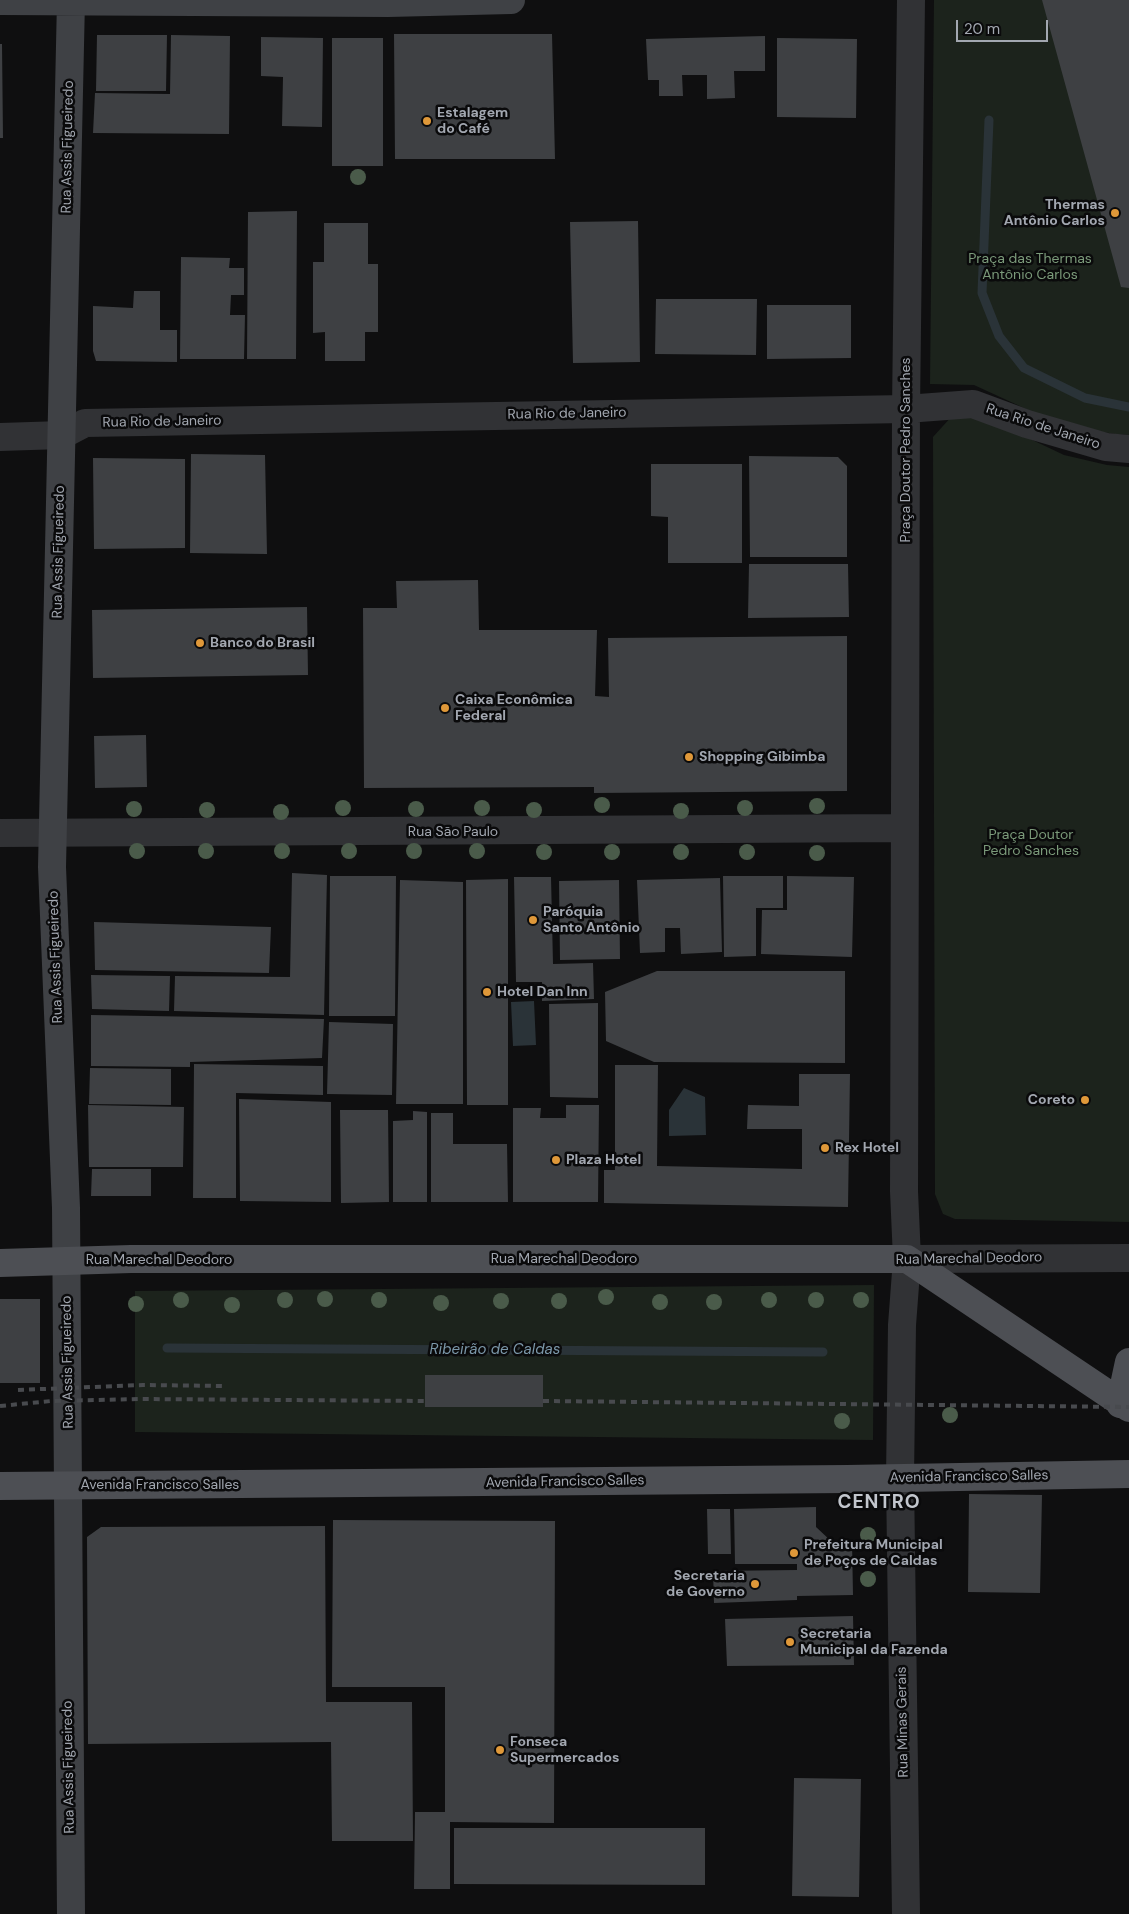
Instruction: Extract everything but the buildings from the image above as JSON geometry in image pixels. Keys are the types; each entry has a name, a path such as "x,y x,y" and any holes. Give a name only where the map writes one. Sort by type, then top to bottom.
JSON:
{"main road":[{"name":"Rua Marechal Deodoro","path":"0,1263 67,1260 907,1259"},
{"path":"907,1259 1050,1353 1125,1406"},
{"path":"1125,1406 1129,1362"},
{"name":"Avenida Francisco Salles","path":"0,1486 900,1478 1129,1474"}],"street":[{"name":"Rua Assis Figueiredo","path":"70,0 52,832 67,1260 70,1914"},
{"path":"0,1 388,3 511,0"},
{"name":"Praça Doutor Pedro Sanches","path":"907,1259 904,1191 906,409 911,0"},
{"name":"Rua Rio de Janeiro","path":"0,436 62,435 86,423 906,409 973,404 1027,424 1106,447 1129,449"},
{"name":"Rua São Paulo","path":"0,833 905,828"},
{"name":"Rua Marechal Deodoro","path":"907,1259 1129,1258"},
{"name":"Rua Minas Gerais","path":"906,1914 900,1478 902,1325 907,1259"}],"green space":[{"name":"Praça das Thermas Antônio Carlos","path":"934,0 1129,0 1129,435 1061,425 974,385 930,384"},
{"name":"Praça Doutor Pedro Sanches","path":"952,416 988,419 1064,455 1107,465 1129,467 1129,1222 955,1219 943,1214 935,1194 933,437"},
{"path":"874,1285 873,1440 135,1432 135,1291"}],"shaded area":[{"path":"534,1001 536,1045 513,1046 511,1002"},
{"path":"684,1088 705,1097 706,1135 669,1136 669,1110"}],"waterway":[{"path":"989,120 982,293 999,336 1024,368 1085,398 1129,407"},
{"name":"Ribeirão de Caldas","path":"167,1348 823,1352"}],"railway":[{"path":"18,1390 143,1385 225,1386"},
{"path":"0,1406 51,1401 142,1399 425,1401"},
{"path":"543,1401 1129,1407"}],"place":[{"name":"Estalagem do Café","path":"427,121"},
{"name":"Thermas Antônio Carlos","path":"1115,213"},
{"name":"Banco do Brasil","path":"200,643"},
{"name":"Caixa Econômica Federal","path":"445,708"},
{"name":"Shopping Gibimba","path":"689,757"},
{"name":"Paróquia Santo Antônio","path":"533,920"},
{"name":"Hotel Dan Inn","path":"487,992"},
{"name":"Coreto","path":"1085,1100"},
{"name":"Rex Hotel","path":"825,1148"},
{"name":"Plaza Hotel","path":"556,1160"},
{"name":"Prefeitura Municipal de Poços de Caldas","path":"794,1553"},
{"name":"Secretaria de Governo","path":"755,1584"},
{"name":"Secretaria Municipal da Fazenda","path":"790,1642"},
{"name":"Fonseca Supermercados","path":"500,1750"}],"district":[{"name":"CENTRO","path":"879,1503"}]}
